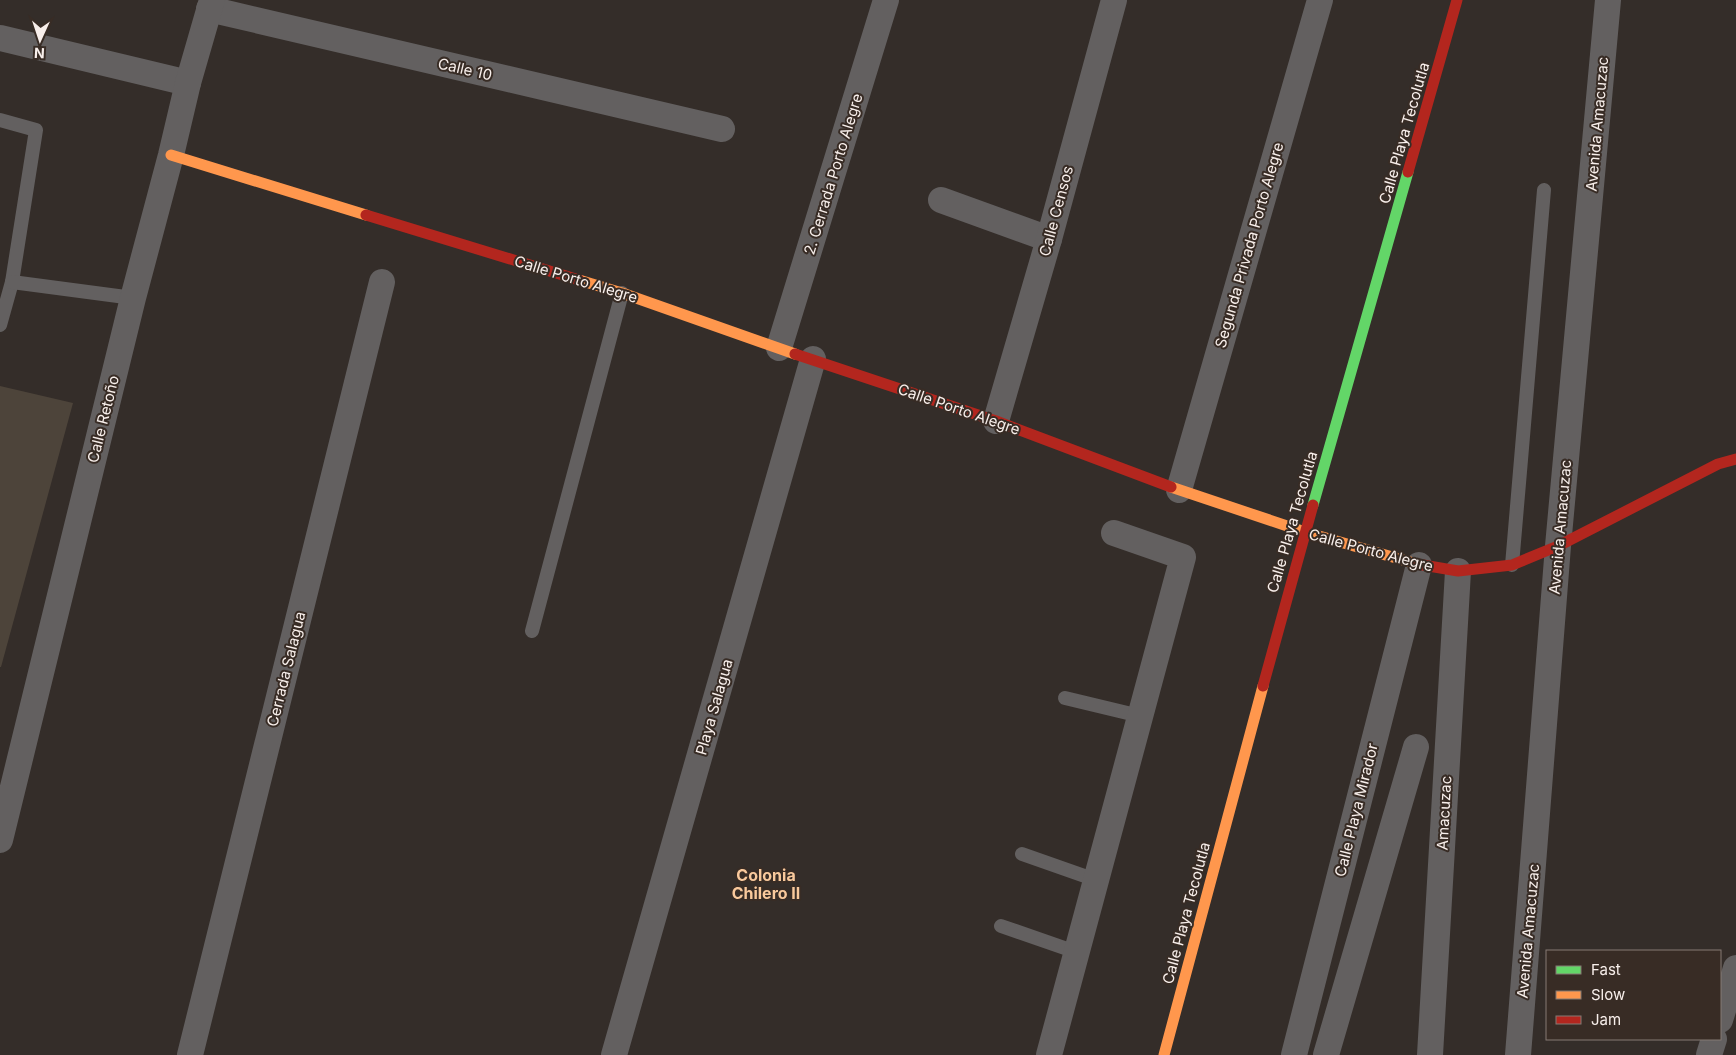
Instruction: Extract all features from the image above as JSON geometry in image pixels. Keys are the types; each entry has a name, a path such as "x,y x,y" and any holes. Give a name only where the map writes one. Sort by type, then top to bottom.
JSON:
{"street":[{"name":"2. Cerrada Porto Alegre","path":"779,348 886,0"},
{"name":"Calle Censos","path":"996,422 1049,239 1114,0"},
{"name":"Segunda Privada Porto Alegre","path":"1179,490 1320,0"},
{"name":"Calle Playa Tecolutla","path":"1164,1055 1304,532 1458,0"},
{"name":"Avenida Amacuzac","path":"1518,1055 1558,546 1608,0"},
{"name":"Calle Retoño","path":"0,840 133,298 210,5"},
{"name":"Calle 10","path":"210,5 722,129"},
{"path":"0,38 188,83"},
{"name":"Calle Porto Alegre","path":"171,155 622,293 996,422 1179,490 1304,532 1419,565 1458,572 1512,565 1558,546 1718,464 1736,458"},
{"path":"941,200 1049,239"},
{"name":"Cerrada Salagua","path":"190,1055 382,282"},
{"name":"Playa Salagua","path":"614,1055 813,359"},
{"path":"1049,1055 1183,557 1114,533"},
{"name":"Calle Playa Mirador","path":"1294,1055 1419,565"},
{"name":"Amacuzac","path":"1430,1055 1458,572"},
{"path":"1326,1055 1416,747"},
{"path":"1721,1017 1736,968"},
{"path":"1709,1055 1714,1040"}],"lane":[{"path":"0,120 36,130 12,282 0,325"},
{"path":"1512,565 1544,190"},
{"path":"12,282 133,298"},
{"path":"532,631 622,293"},
{"path":"1065,698 1140,716"},
{"path":"1022,854 1096,880"},
{"path":"1000,926 1076,952"}],"building":[{"path":"0,386 73,403 1,667 0,667"}],"traffic: fast":[{"path":"1313,505 1408,172"}],"traffic: slow":[{"path":"171,155 366,215"},
{"path":"579,280 622,293 795,354"},
{"path":"1171,487 1305,532 1417,564"},
{"path":"1164,1055 1263,686"}],"traffic: jam":[{"path":"1408,172 1457,0"},
{"path":"366,215 579,280"},
{"path":"795,354 996,421 1171,487"},
{"path":"1417,564 1458,571 1512,565 1558,546 1718,464 1736,459"},
{"path":"1263,686 1313,505"}],"district":[{"name":"Colonia Chilero II","path":"766,884"}]}
